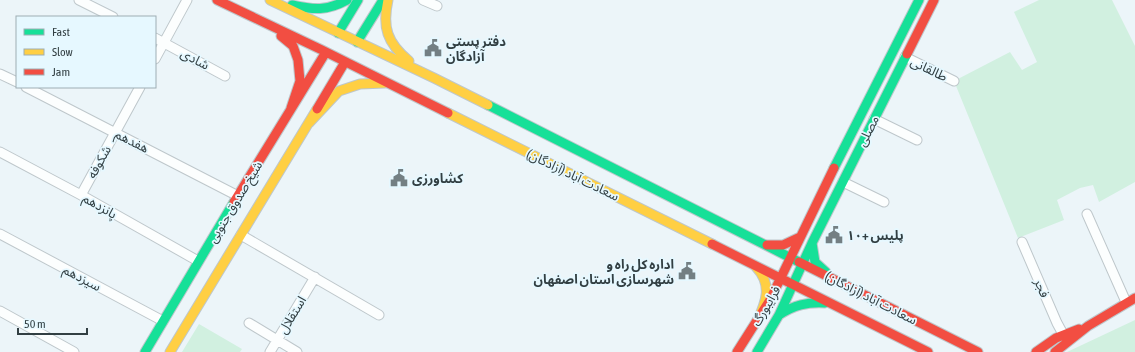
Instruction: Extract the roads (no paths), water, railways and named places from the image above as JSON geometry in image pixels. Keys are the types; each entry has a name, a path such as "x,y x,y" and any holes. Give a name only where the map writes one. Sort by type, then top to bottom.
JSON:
{"main road":[{"name":"سعادت آباد (آزادگان)","path":"217,0 261,21 332,43 351,52 434,78 978,352"},
{"name":"سعادت آباد (آزادگان)","path":"271,0 332,43 351,52 387,83 928,352"},
{"path":"271,0 304,8 329,9 347,0"},
{"name":"شیخ صدوق جنوبی","path":"145,352 291,108 358,0"},
{"name":"شیخ صدوق جنوبی","path":"170,352 383,0"},
{"path":"388,0 384,14 386,31 393,47 407,60 434,78"},
{"name":"مصلی","path":"791,257 919,0"},
{"name":"مصلی","path":"802,263 934,0"},
{"path":"261,21 294,46 298,60 300,81 291,108"},
{"path":"309,123 339,91 360,84 387,83"},
{"path":"869,100 881,106"},
{"path":"764,245 784,245 800,237"},
{"path":"812,243 816,262 834,279"},
{"name":"فرایبورگ","path":"737,352 770,300 791,257"},
{"name":"فرایبورگ","path":"757,352 779,315 802,263"},
{"path":"753,264 761,271 766,279 767,292 765,303 757,322"},
{"path":"1055,352 1088,326 1131,300"},
{"path":"779,315 789,308 806,302 830,303"},
{"path":"1036,352 1063,334 1088,326"}],"street":[{"path":"79,0 111,16"},
{"path":"156,57 187,0"},
{"path":"423,0 437,6"},
{"name":"شادی","path":"156,39 226,76"},
{"name":"طالقانی","path":"905,57 954,81"},
{"path":"0,74 16,82"},
{"name":"هفدهم","path":"28,88 238,196"},
{"name":"شکوفه","path":"81,195 139,88"},
{"path":"874,119 917,140"},
{"name":"پانزدهم","path":"0,152 81,195 198,262"},
{"path":"843,182 884,202"},
{"path":"1087,214 1131,300"},
{"name":"سیزدهم","path":"0,234 163,321"},
{"path":"241,235 379,315"},
{"name":"فجر","path":"1022,242 1063,334"},
{"name":"استقلال","path":"270,352 278,341 315,277"},
{"path":"0,311 74,352"},
{"path":"249,323 297,352"}],"place":[{"name":"دفتر پستی آزادگان","path":"433,48"},
{"name":"کشاورزی","path":"399,178"},
{"name":"پلیس +۱۰","path":"834,235"},
{"name":"اداره کل راه و شهرسازی استان اصفهان","path":"687,271"}]}
